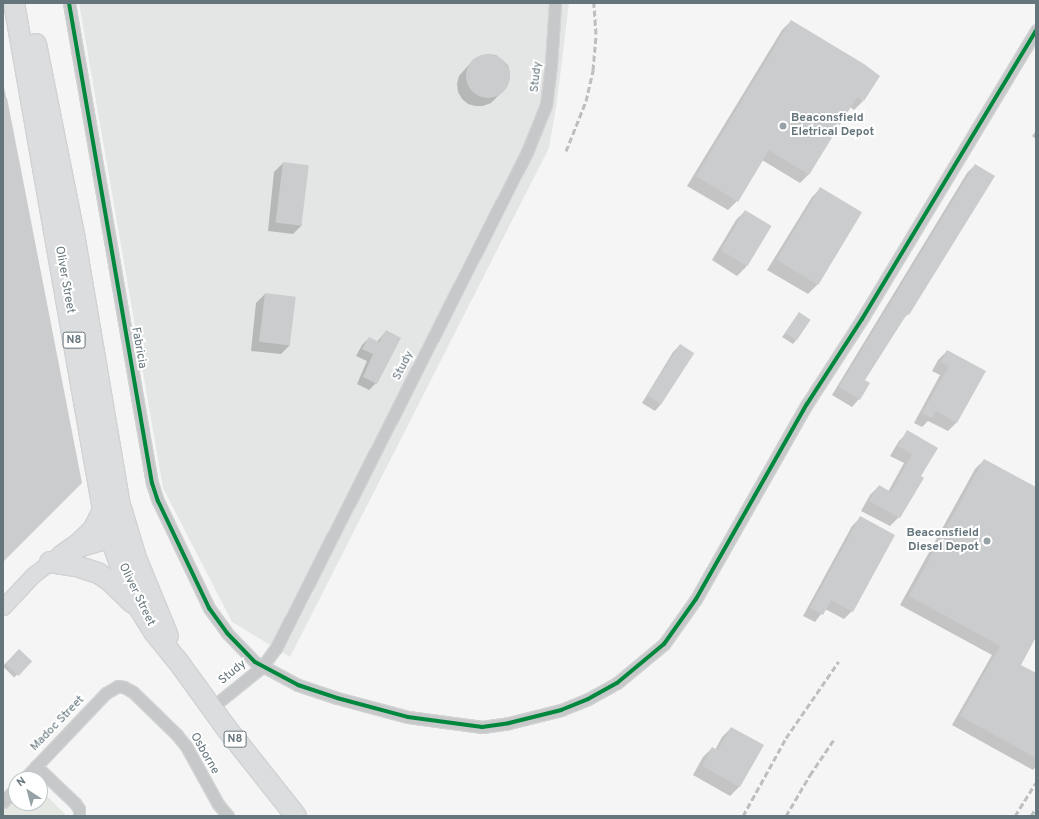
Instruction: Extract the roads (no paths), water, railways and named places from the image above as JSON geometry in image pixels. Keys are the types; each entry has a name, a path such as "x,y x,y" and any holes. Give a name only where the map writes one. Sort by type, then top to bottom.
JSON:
{"highway":[{"name":"Oliver Street","path":"14,3 103,510 119,537 177,660"},
{"name":"Oliver Street","path":"27,3 60,159 120,505 119,537 124,574 141,611 154,632 177,660 211,708 296,816"},
{"path":"55,559 78,544 92,530 103,510"},
{"path":"55,559 98,573 120,590 141,611"}],"street":[{"name":"Fabricia","path":"69,3 152,483 158,501 209,608 232,638 250,658 262,667 304,687 359,705 425,721 482,727 510,723 561,710 588,699 617,683 664,644 696,598 807,404 862,320 1036,30"},
{"name":"Study","path":"211,708 262,667 276,648 539,127 546,105 549,88 554,3"},
{"path":"3,607 33,575 55,559 119,537"},
{"name":"Osborne","path":"113,688 118,686 128,688 178,735 186,746 218,804 228,816"},
{"name":"Madoc Street","path":"31,771 106,693 113,688"},
{"path":"36,766 75,803 79,809 79,816"}],"railway":[{"path":"566,151 586,101 593,70 596,34 594,3"},
{"path":"743,816 786,738 839,661"},
{"path":"786,816 810,775 835,738"},
{"path":"1015,816 1036,783"},
{"path":"1031,816 1036,808"}],"place":[{"name":"Beaconsfield Eletrical Depot","path":"783,126"},
{"name":"Beaconsfield Diesel Depot","path":"987,541"}]}
